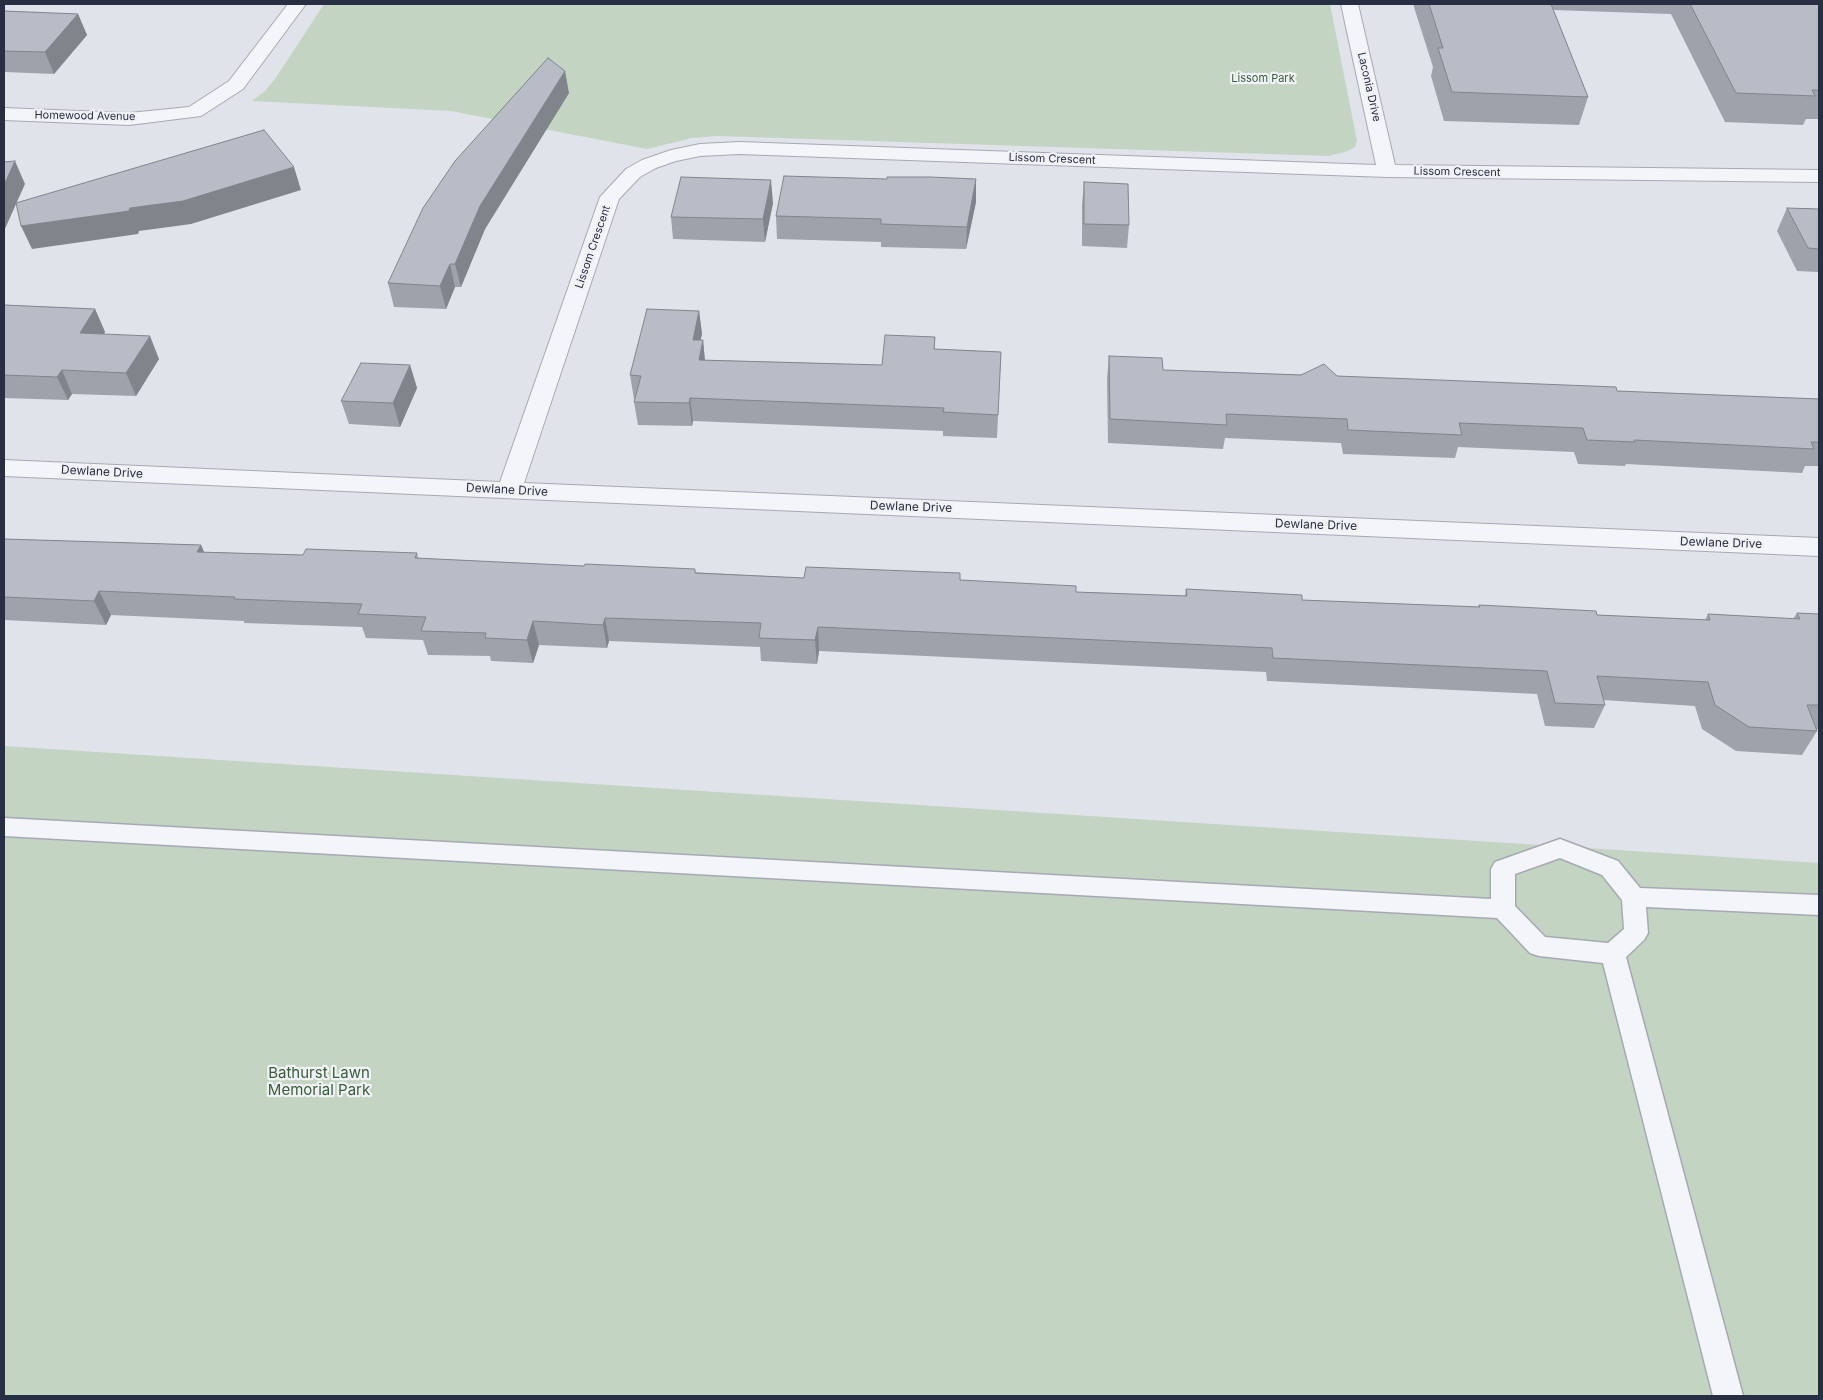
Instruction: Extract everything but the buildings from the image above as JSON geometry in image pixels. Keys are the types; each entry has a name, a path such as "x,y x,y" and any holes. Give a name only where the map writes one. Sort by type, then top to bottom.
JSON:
{"street":[{"name":"Homewood Avenue","path":"4,114 130,119 194,112 236,85 297,4"},
{"name":"Laconia Drive","path":"1349,4 1387,171"},
{"name":"Lissom Crescent","path":"509,490 610,197 633,174 649,164 671,156 700,150 739,148 1387,171 1819,176"},
{"name":"Dewlane Drive","path":"4,468 1819,547"}],"lane":[{"path":"4,826 1503,909 1539,946 1613,954 1636,933 1634,897 1610,868 1560,848 1504,869 1503,909"},
{"path":"1634,897 1819,905"},
{"path":"1613,954 1728,1396"}],"green space":[{"name":"Lissom Park","path":"324,4 1330,4 1357,141 1355,147 1348,151 1329,156 717,136 692,138 647,149 451,111 252,101 265,91 275,79"},
{"name":"Bathurst Lawn Memorial Park","path":"4,746 1819,863 1819,1396 4,1396"}]}
